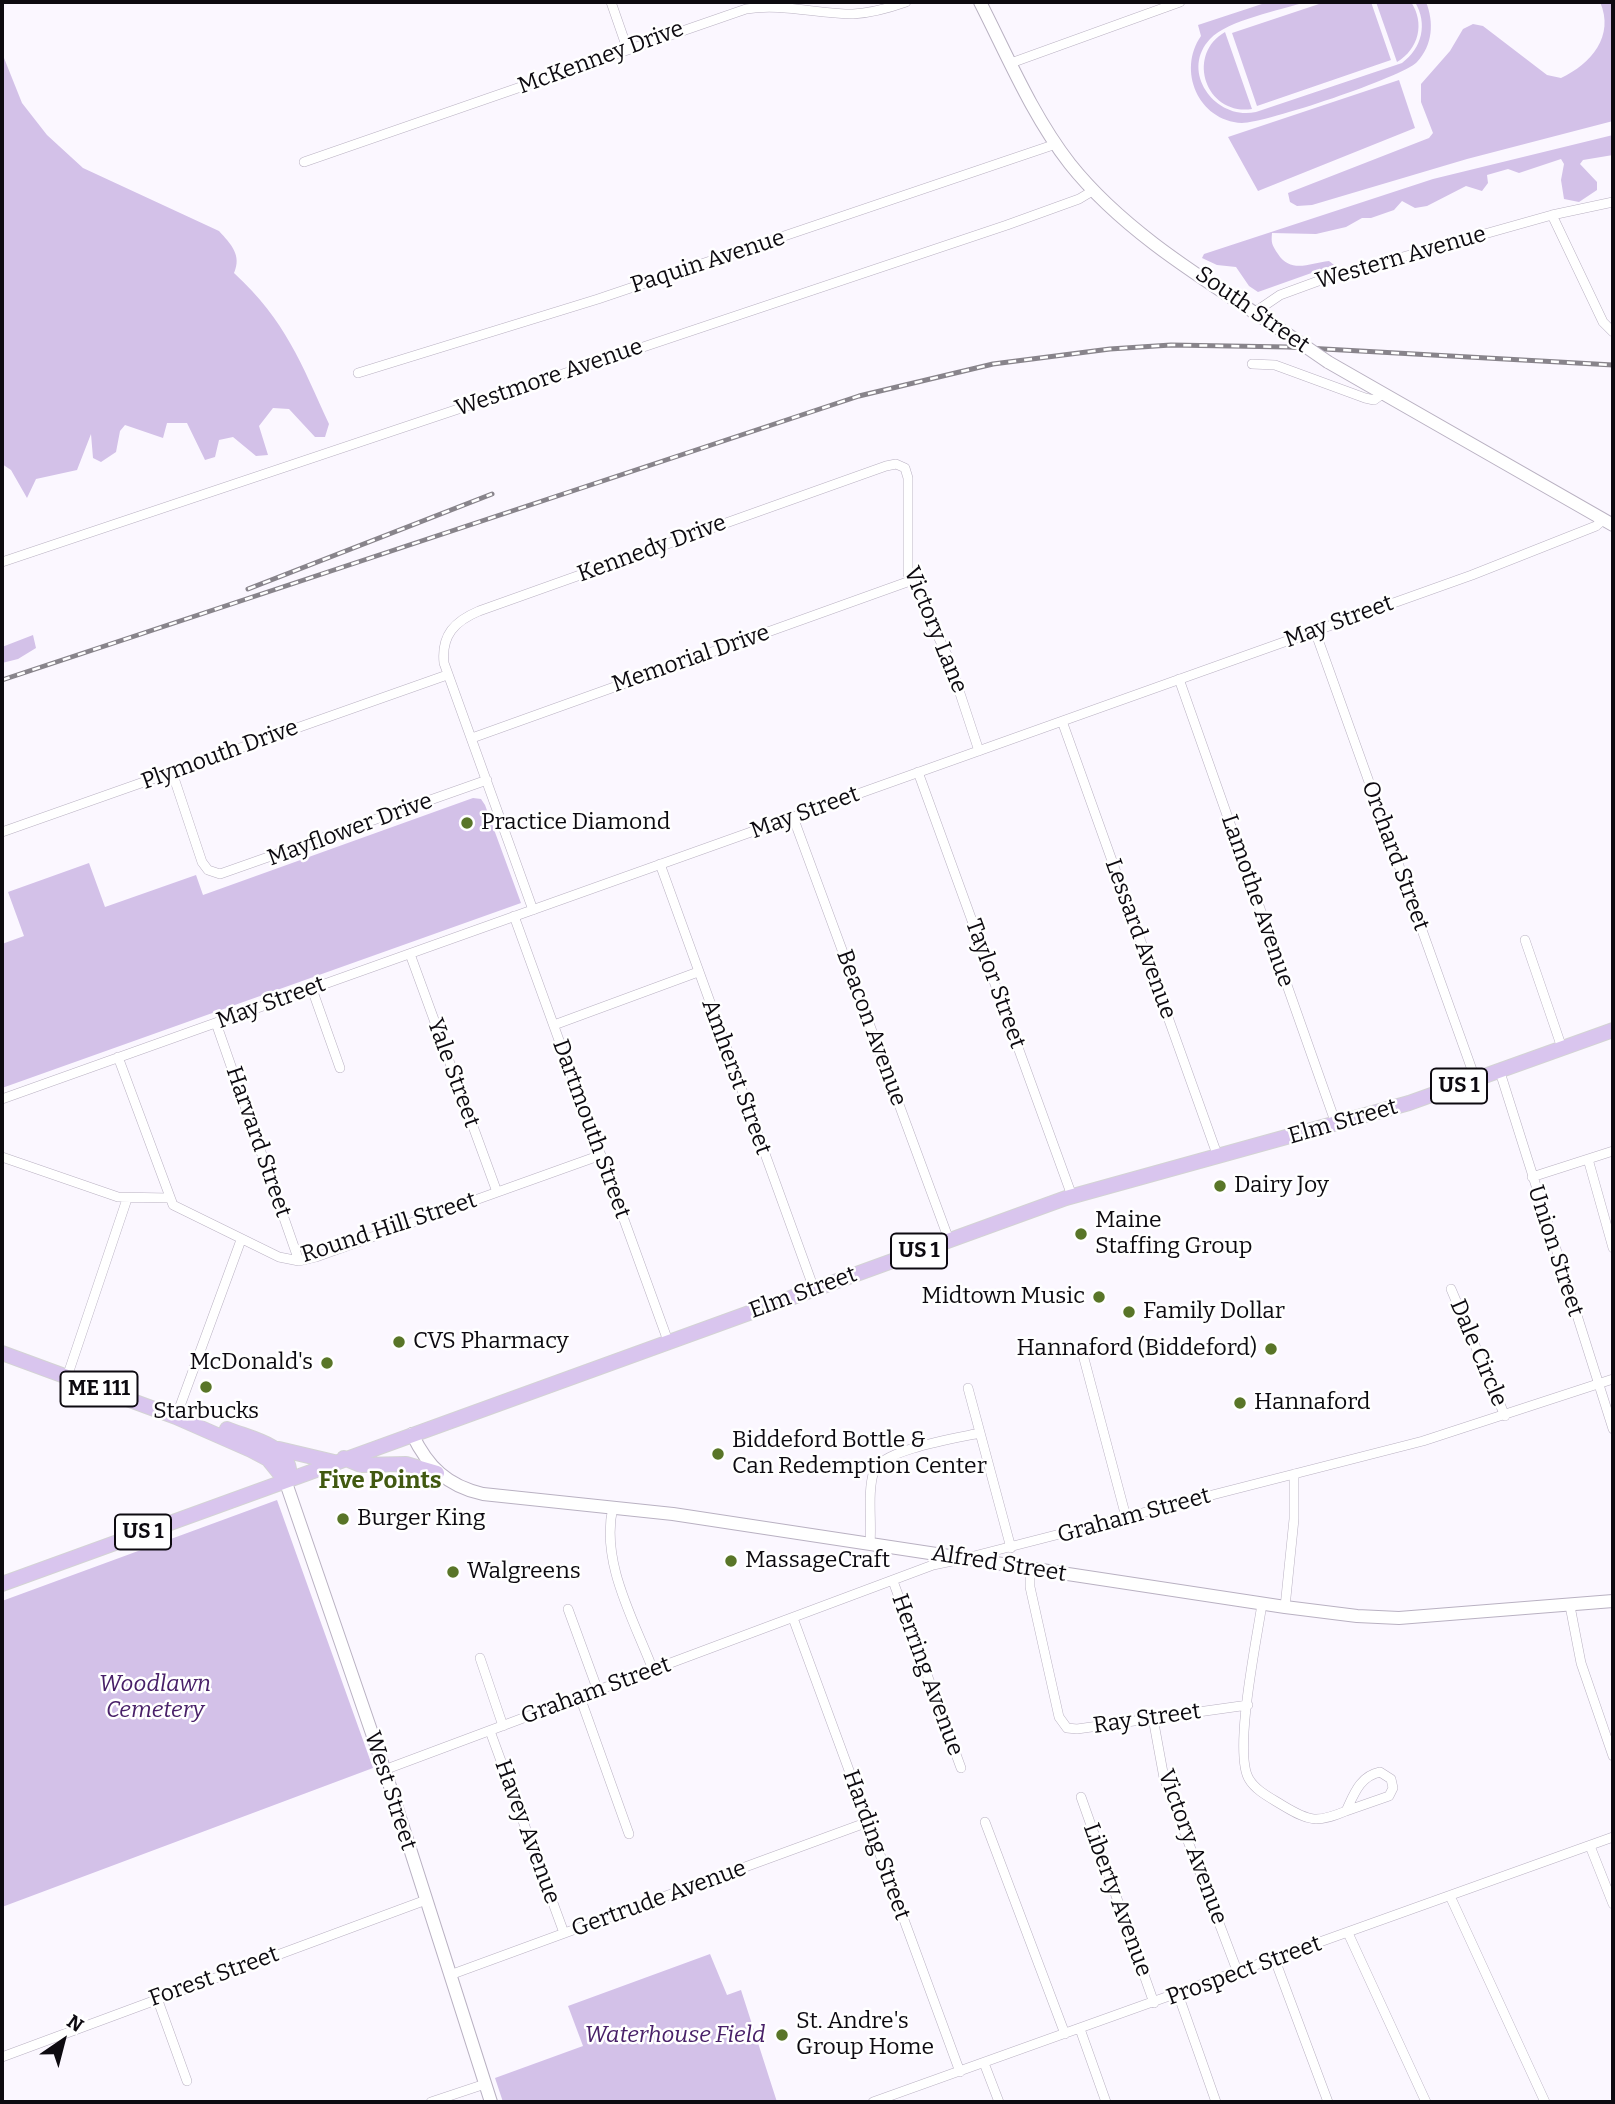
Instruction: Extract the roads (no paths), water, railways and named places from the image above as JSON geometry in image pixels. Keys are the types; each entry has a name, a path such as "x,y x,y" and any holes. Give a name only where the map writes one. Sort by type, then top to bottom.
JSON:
{"main road":[{"name":"Elm Street","path":"2,1584 1072,1196 1336,1124 1500,1072 1613,1030"},
{"name":"ME 111","path":"2,1353 196,1425 260,1454 285,1480"},
{"name":"ME 111","path":"196,1425 215,1424 274,1447"},
{"path":"274,1447 360,1465 406,1464 437,1473"},
{"path":"274,1447 289,1464 285,1480"}],"street":[{"path":"611,2 627,48"},
{"name":"McKenney Drive","path":"304,162 627,48 757,7 853,13 877,11 906,2"},
{"name":"South Street","path":"980,2 1056,144 1094,190 1182,262 1328,362 1381,395 1609,522"},
{"path":"1011,63 1180,2"},
{"name":"Paquin Avenue","path":"358,373 598,299 1056,144"},
{"name":"Westmore Avenue","path":"2,562 1007,225 1079,200 1094,190"},
{"name":"Western Avenue","path":"1255,312 1280,295 1321,280 1552,215 1613,202"},
{"path":"1552,215 1603,322 1613,332"},
{"path":"1252,364 1275,365 1365,398 1374,400 1381,395"},
{"name":"Kennedy Drive","path":"533,910 472,738 443,677 446,638 457,622 470,615 886,466 903,466"},
{"name":"Victory Lane","path":"903,466 908,478 906,562 910,581 951,665 979,751"},
{"name":"May Street","path":"2,1099 1472,575 1609,522"},
{"name":"Memorial Drive","path":"472,738 910,581"},
{"name":"Orchard Street","path":"1315,631 1476,1080"},
{"name":"Plymouth Drive","path":"2,832 443,677"},
{"name":"Lamothe Avenue","path":"1179,679 1336,1124"},
{"name":"Lessard Avenue","path":"1062,721 1218,1157"},
{"name":"Mayflower Drive","path":"172,772 202,862 212,872 232,872 487,780"},
{"name":"Taylor Street","path":"918,772 1072,1196"},
{"name":"Beacon Avenue","path":"793,817 949,1240"},
{"name":"Amherst Street","path":"660,864 814,1289"},
{"name":"Dartmouth Street","path":"514,916 668,1341"},
{"path":"1525,940 1562,1048"},
{"name":"Yale Street","path":"410,954 497,1192"},
{"path":"554,1025 698,972"},
{"path":"312,989 340,1068"},
{"name":"Harvard Street","path":"216,1023 299,1261"},
{"path":"2,1157 127,1199 169,1198 118,1057"},
{"name":"Union Street","path":"1500,1072 1613,1429"},
{"path":"1532,1177 1613,1150"},
{"name":"Round Hill Street","path":"169,1198 180,1209 242,1240 279,1257 299,1261 601,1155"},
{"path":"1588,1159 1613,1248"},
{"path":"67,1377 127,1199"},
{"path":"176,1417 242,1240"},
{"name":"Dale Circle","path":"1451,1289 1505,1416"},
{"path":"1082,1351 1126,1517"},
{"name":"Graham Street","path":"384,1770 933,1564 1010,1548 1294,1474 1505,1416 1613,1379"},
{"path":"968,1388 1010,1548"},
{"path":"870,1543 873,1478 878,1463 893,1455 980,1433"},
{"name":"Alfred Street","path":"412,1434 437,1473 458,1487 483,1494 613,1507 870,1543 1262,1604 1392,1618 1613,1601"},
{"path":"1285,1607 1294,1519 1294,1474"},
{"name":"West Street","path":"285,1480 384,1770 491,2102"},
{"path":"613,1507 609,1542 613,1565 653,1670"},
{"name":"Ray Street","path":"1030,1569 1030,1587 1064,1726 1074,1730 1248,1704"},
{"name":"Herring Avenue","path":"893,1581 961,1768"},
{"path":"1262,1604 1242,1754 1245,1771 1253,1785 1312,1820 1327,1819 1389,1796 1393,1788 1391,1779 1380,1772 1364,1779 1346,1811"},
{"path":"1570,1606 1581,1663 1613,1756"},
{"path":"568,1609 598,1690"},
{"name":"Harding Street","path":"793,1618 960,2072"},
{"path":"480,1658 503,1726"},
{"path":"580,1697 629,1834"},
{"name":"Victory Avenue","path":"1153,1718 1164,1778 1238,1973"},
{"name":"Havey Avenue","path":"490,1731 564,1933"},
{"name":"Liberty Avenue","path":"1081,1797 1154,2003"},
{"name":"Gertrude Avenue","path":"450,1975 868,1822"},
{"path":"985,1822 1065,2034"},
{"name":"Prospect Street","path":"873,2102 1613,1837"},
{"path":"1590,1846 1613,1904"},
{"path":"1450,1896 1545,2102"},
{"name":"Forest Street","path":"2,2057 426,1900"},
{"path":"1348,1933 1426,2102"},
{"path":"1275,1959 1328,2102"},
{"path":"1178,1994 1216,2102"},
{"path":"157,1998 187,2081"},
{"path":"1080,2029 1106,2102"},
{"path":"985,2063 999,2102"},
{"path":"431,2102 485,2084"}],"railway":[{"path":"2,680 859,396 993,364 1110,349 1171,345 1288,347 1613,365"},
{"path":"248,589 492,494"}],"place":[{"name":"Practice Diamond","path":"467,823"},
{"name":"Dairy Joy","path":"1220,1186"},
{"name":"Maine Staffing Group","path":"1081,1234"},
{"name":"Midtown Music","path":"1099,1297"},
{"name":"Family Dollar","path":"1129,1312"},
{"name":"CVS Pharmacy","path":"399,1342"},
{"name":"Hannaford (Biddeford)","path":"1271,1349"},
{"name":"McDonald's","path":"327,1363"},
{"name":"Starbucks","path":"206,1387"},
{"name":"Hannaford","path":"1240,1403"},
{"name":"Biddeford Bottle & Can Redemption Center","path":"718,1454"},
{"name":"Burger King","path":"343,1519"},
{"name":"MassageCraft","path":"731,1561"},
{"name":"Walgreens","path":"453,1572"},
{"name":"St. Andre's Group Home","path":"782,2035"}],"district":[{"name":"Five Points","path":"380,1481"}],"park label":[{"name":"Woodlawn Cemetery","path":"155,1698"},
{"name":"Waterhouse Field","path":"675,2036"}]}
